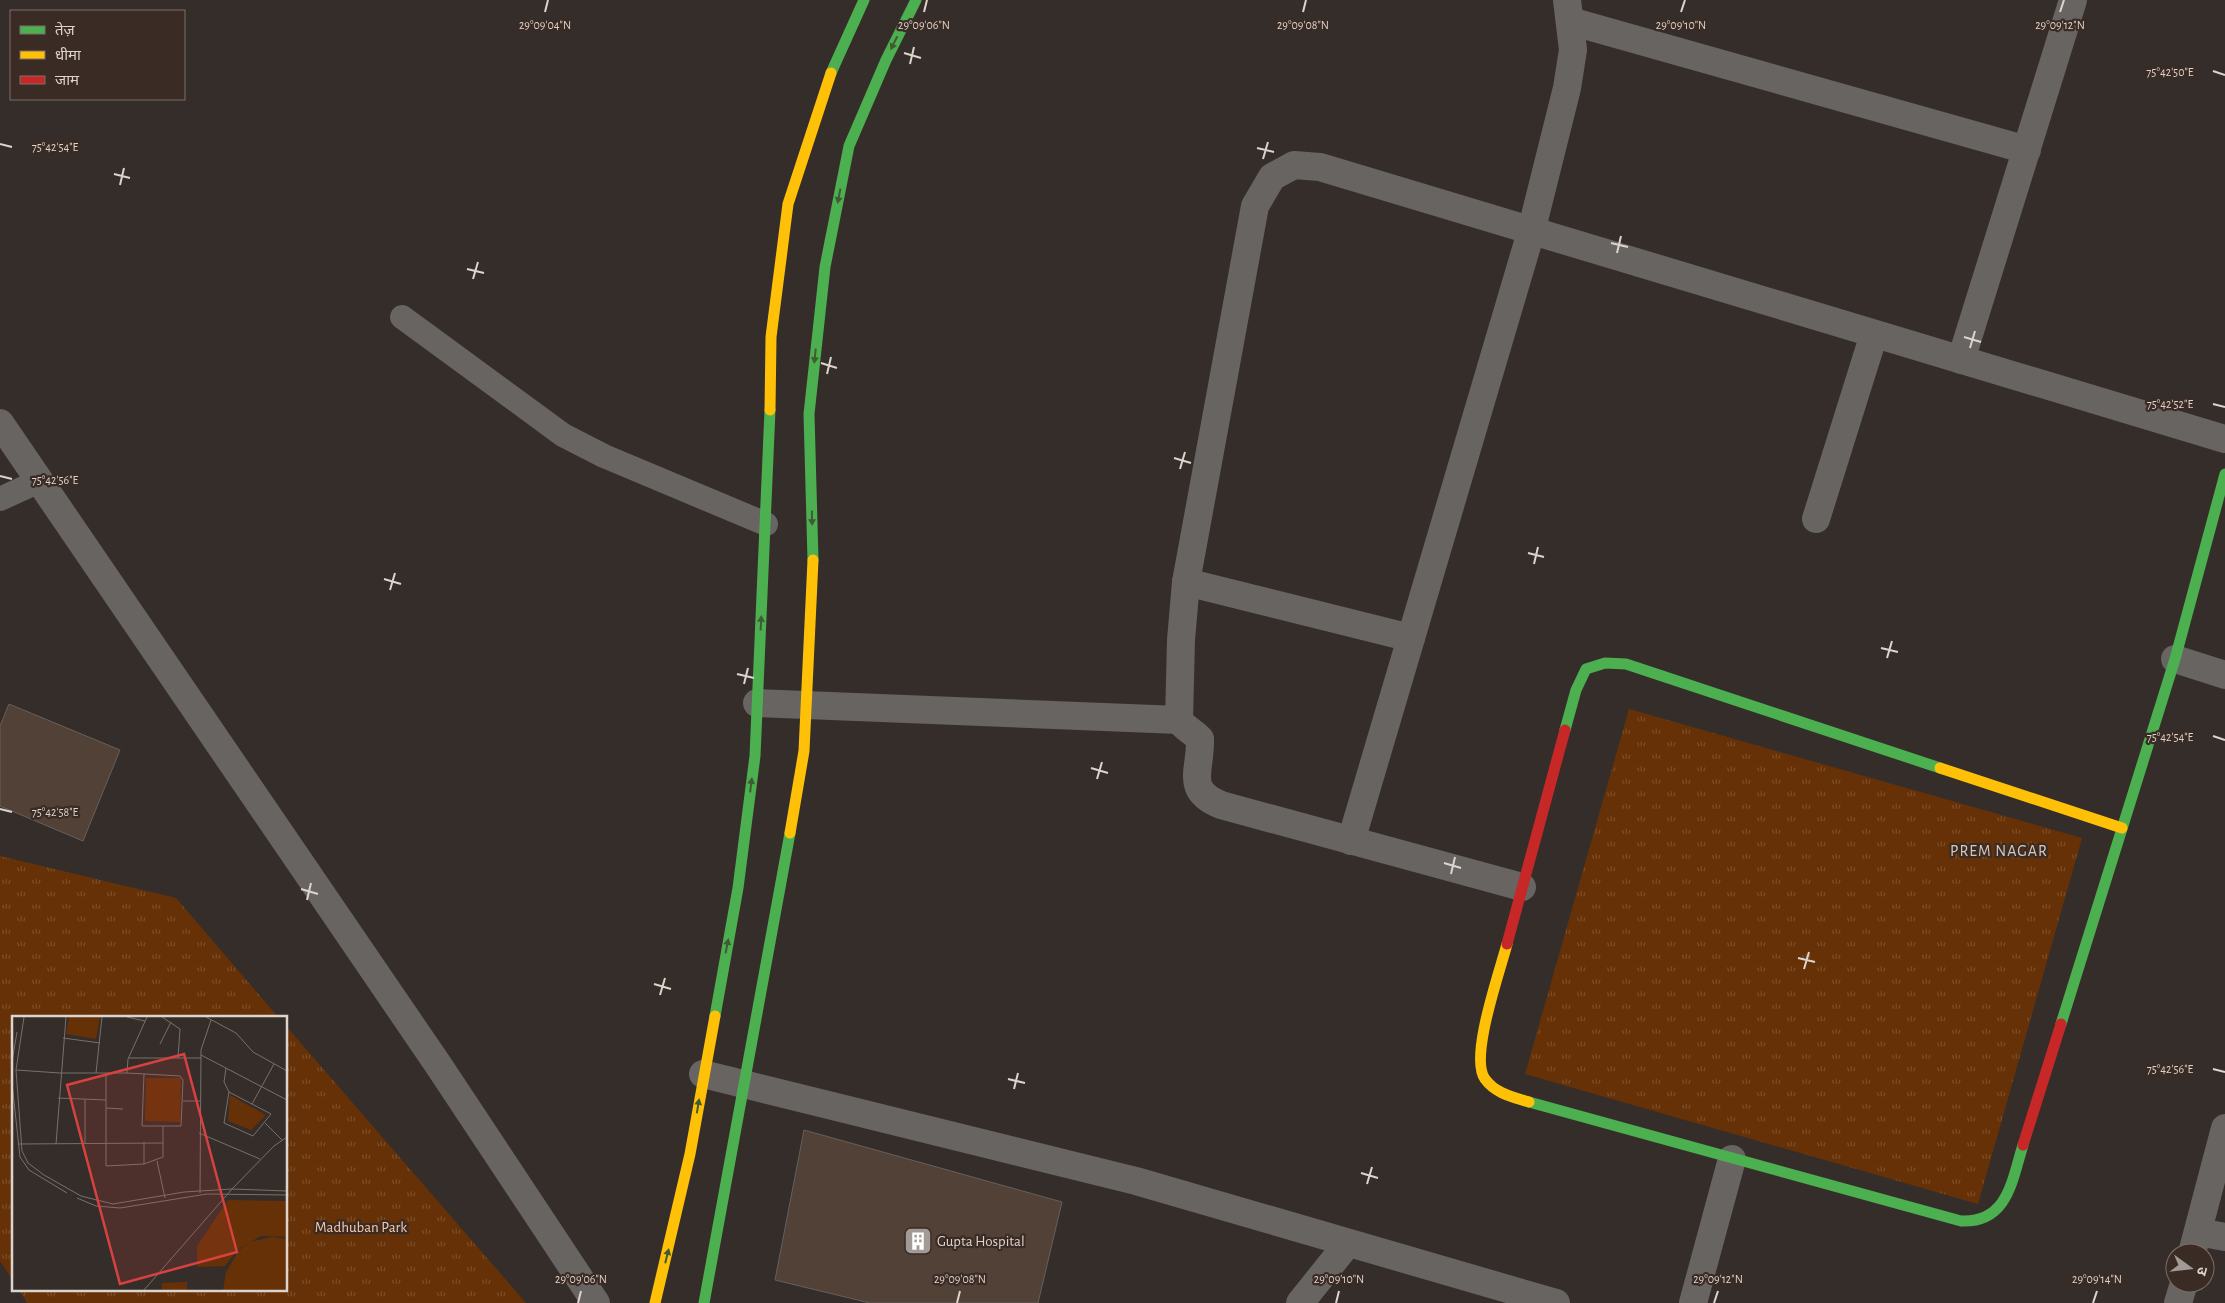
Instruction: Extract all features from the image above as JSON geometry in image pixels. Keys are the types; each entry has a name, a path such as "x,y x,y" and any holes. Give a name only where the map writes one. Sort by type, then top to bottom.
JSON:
{"street":[{"path":"655,1303 690,1154 738,888 755,756 766,524 771,337 788,204 830,76 864,0"},
{"path":"704,1303 776,920 804,751 812,558 809,414 825,267 849,146 886,60 916,0"},
{"path":"1961,360 2073,0"},
{"path":"1351,841 1531,232 1567,88 1573,50 1569,10 2026,150"},
{"path":"1522,886 1351,841 1209,800 1200,792 1197,778 1200,739 1194,733 1185,729 1179,720 1180,640 1186,582 1254,206 1272,177 1294,165 1320,167 1531,232 2225,439"},
{"path":"1816,519 1874,334"},
{"path":"0,423 439,1066 596,1303"},
{"path":"2122,828 1626,664 1606,663 1586,668 1576,690 1522,886 1480,1045 1480,1069 1487,1084 1505,1095 1951,1220 1971,1222 1993,1216 2006,1198 2175,659 2225,474"},
{"path":"1186,582 1411,638"},
{"path":"2175,659 2225,675"},
{"path":"757,703 1179,720"},
{"path":"703,1074 1136,1181 1556,1303"},
{"path":"2225,1128 2195,1242 2225,1237"},
{"path":"1693,1303 1732,1158"},
{"path":"1300,1303 1348,1243"}],"lane":[{"path":"402,317 563,434 604,456 766,524"},
{"path":"0,499 39,481"}],"green space":[{"path":"1629,709 2082,838 1978,1204 1525,1074"},
{"path":"0,856 176,898 277,1016 12,1016 12,1279 0,1261"},
{"name":"Madhuban Park","path":"288,1028 526,1303 27,1303 20,1290 288,1290"}],"building":[{"path":"9,704 120,750 83,841 0,806 0,726"},
{"name":"Gupta Hospital","path":"804,1130 1062,1202 1038,1303 870,1303 775,1280"}],"traffic: fast":[{"path":"831,73 864,0"},
{"path":"813,560 809,414 825,267 849,146 886,60 916,0"},
{"path":"715,1016 738,888 755,756 770,410"},
{"path":"2061,1024 2175,659 2225,474"},
{"path":"1565,730 1576,690 1586,669 1605,663 1626,664 1940,768"},
{"path":"704,1303 790,833"},
{"path":"1529,1102 1961,1221 1977,1220 1989,1215 1998,1207 2011,1185 2023,1145"}],"traffic: slow":[{"path":"770,410 771,337 788,204 831,73"},
{"path":"790,833 804,751 813,560"},
{"path":"1940,768 2122,828"},
{"path":"1507,944 1487,1014 1483,1034 1481,1068 1485,1079 1494,1088 1529,1102"},
{"path":"655,1303 690,1154 715,1016"}],"traffic: jam":[{"path":"1507,944 1565,730"},
{"path":"2023,1145 2061,1024"}],"place":[{"name":"Gupta Hospital","path":"918,1241"}],"district":[{"name":"PREM NAGAR","path":"1999,850"}]}
